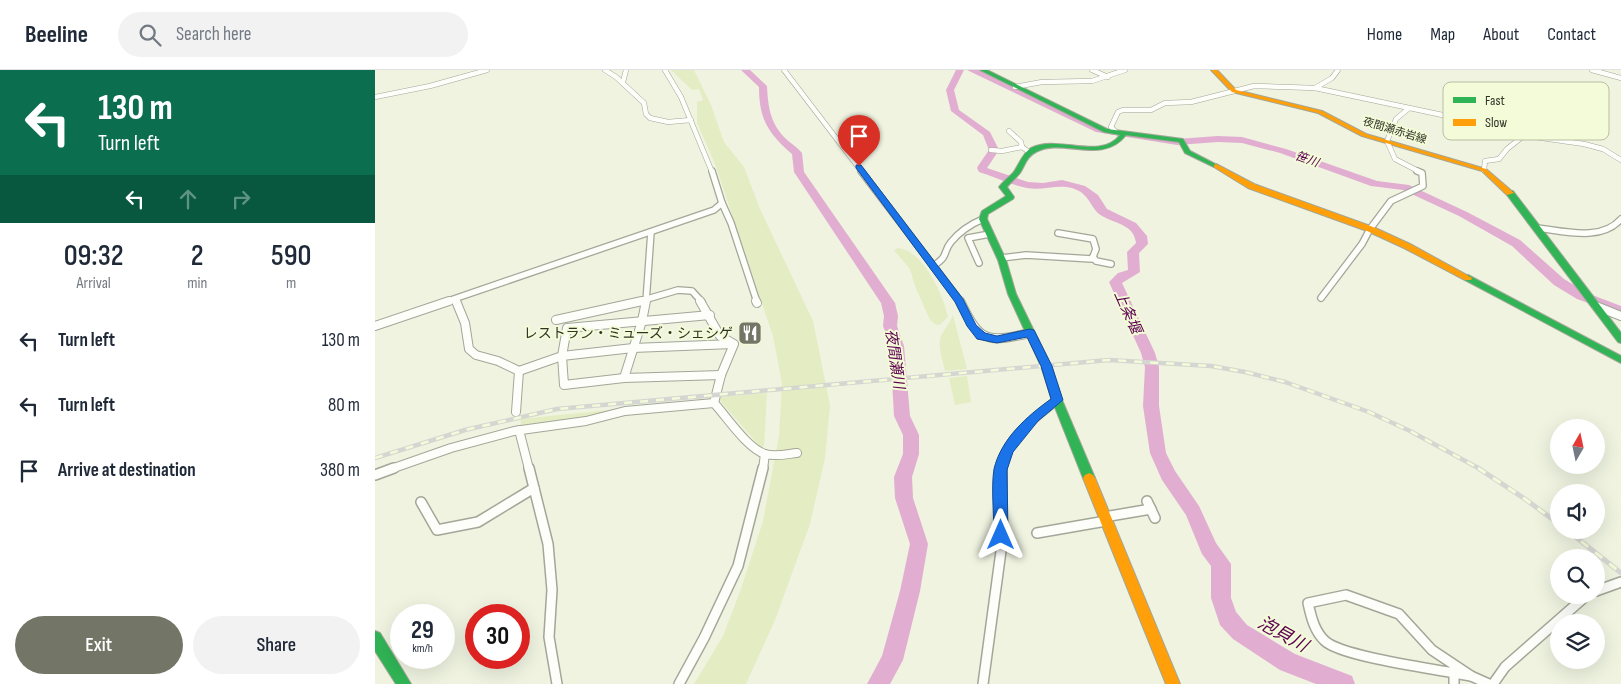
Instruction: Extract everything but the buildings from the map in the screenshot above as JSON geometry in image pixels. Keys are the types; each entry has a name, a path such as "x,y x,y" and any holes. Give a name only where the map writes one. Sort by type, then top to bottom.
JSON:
{"street":[{"path":"375,97 430,86 487,70"},
{"path":"605,70 616,75 644,103 646,114 651,119 663,121 691,120"},
{"path":"623,82 626,70"},
{"path":"665,70 709,159 722,203 731,223 757,303"},
{"path":"784,70 960,301 972,326 981,336 997,339 1030,333"},
{"path":"983,70 1101,128 1181,142 1187,152 1249,185 1370,229 1407,246 1621,360"},
{"path":"1093,70 1108,77"},
{"path":"1015,87 1048,81 1091,81 1125,70"},
{"path":"1214,70 1234,91"},
{"path":"1315,88 1332,78 1338,70"},
{"path":"1592,70 1621,78"},
{"path":"1122,133 1111,127 1118,112 1123,110 1151,110 1165,103 1191,102 1234,91 1264,86 1315,88 1443,116"},
{"name":"夜間瀬赤岩線","path":"1234,91 1320,112 1349,128 1484,170 1501,181 1621,340"},
{"path":"1321,298 1362,244 1370,229 1391,200 1423,186 1422,173 1395,159 1387,141 1396,119 1408,109"},
{"path":"1009,131 1021,142 1025,149"},
{"path":"994,150 1055,147 1091,150 1116,142 1122,133"},
{"path":"1484,170 1485,161 1499,159 1518,140"},
{"path":"1552,140 1598,147 1621,160"},
{"path":"1025,149 1009,181 1003,187 1010,197 985,212 983,219 1001,258 1012,294 1046,366 1057,400 1173,684"},
{"path":"375,326 456,300 714,210 722,203"},
{"path":"1537,228 1601,233 1616,225 1621,218"},
{"path":"933,266 944,259 951,242 968,225 983,219"},
{"path":"624,378 642,321 646,300 651,232"},
{"path":"1001,258 1026,254 1092,259 1097,249 1093,239 1058,233"},
{"path":"979,263 968,238 990,234"},
{"path":"1093,257 1096,261 1111,264"},
{"path":"556,320 646,300 679,290 692,291 705,306 720,336 734,344"},
{"path":"456,300 465,323 469,349 476,356 499,360 519,372"},
{"path":"1592,302 1621,316"},
{"path":"710,315 567,328 562,356 564,385 624,378 721,375"},
{"path":"519,372 562,356 633,348 734,344"},
{"path":"713,403 721,375 734,344"},
{"path":"516,412 519,372"},
{"path":"983,684 1001,551 1001,470 1007,450 1016,438 1034,418 1057,400"},
{"path":"375,475 451,448 519,430 586,421 625,411 713,403"},
{"path":"713,403 743,433 753,448 765,454 797,453"},
{"path":"519,430 548,544 552,590 549,637 557,684"},
{"path":"679,684 704,638 738,566 761,482 765,454"},
{"path":"421,502 437,530 479,522 534,488"},
{"path":"1037,533 1105,519 1149,505 1155,518"},
{"path":"1605,588 1621,582"},
{"path":"1471,676 1454,679 1339,650 1327,644 1318,635 1308,603 1346,595 1392,610 1399,614 1432,650 1471,676 1491,684 1505,667 1577,604"},
{"path":"375,638 403,684"}],"green space":[{"path":"671,70 694,70 711,105 724,142 744,167 760,209 813,321 830,405 825,458 810,524 775,620 746,684 694,684 723,636 741,589 763,521 779,436 782,383 773,336 715,164 697,123 697,102 703,100 699,89 692,90"},
{"path":"898,248 916,257 924,265 937,286 948,317 939,325 930,320 915,286 910,269 894,250"},
{"path":"953,315 967,369 945,371 940,340"},
{"path":"967,376 971,402 955,405 949,378"},
{"path":"767,393 764,446 761,448 717,397"},
{"path":"707,400 520,429 521,419"}],"waterway":[{"name":"夜間瀬川","path":"745,70 763,86 766,117 775,132 797,153 799,172 888,303 891,316 890,326 897,346 899,364 902,416 911,435 911,454 903,477 904,498 919,544 910,591 892,660 878,684"},
{"name":"上条堰","path":"960,70 950,90 955,111 987,134 994,150 983,166 983,170 1027,185 1043,186 1062,183 1081,188 1094,197 1103,211 1132,225 1141,236 1142,244 1133,252 1134,272 1122,276 1115,282 1148,353 1152,367 1151,406 1158,453 1168,475 1193,511 1209,548 1221,564 1221,598 1227,618 1240,632 1288,662 1344,684"},
{"name":"笹川","path":"971,70 1099,130 1177,142 1218,139 1242,140 1283,151 1375,184 1405,187 1463,214 1516,243 1559,282 1582,296 1621,311"}],"railway":[{"path":"375,458 465,430 557,409 1109,360 1211,366 1285,382 1369,412 1410,431 1480,469"},
{"path":"1478,468 1550,517"},
{"path":"1578,539 1621,573"}],"traffic: fast":[{"path":"983,70 1106,131 1181,140 1187,152 1216,166"},
{"path":"1089,478 1057,400 1046,366 1012,294 1002,260 983,219 985,213 1010,197 1003,187 1016,173 1027,155 1033,150 1048,146 1085,148 1109,146 1118,141 1125,133"},
{"path":"1510,193 1621,340"},
{"path":"1468,278 1621,360"},
{"path":"375,638 404,684"}],"traffic: slow":[{"path":"1214,70 1234,91 1320,112 1364,135 1484,170 1510,193"},
{"path":"1216,166 1251,186 1370,229 1468,278"},
{"path":"1089,478 1173,684"}],"place":[{"name":"レストラン・ミューズ・シェシゲ","path":"750,333"}],"route":[{"path":"859,166 908,234 960,301 972,326 981,336 997,339 1011,338 1030,333 1046,366 1057,400 1034,418 1007,450 1001,470 1001,535"}],"water label":[{"name":"泡貝川","path":"1283,634"}]}
